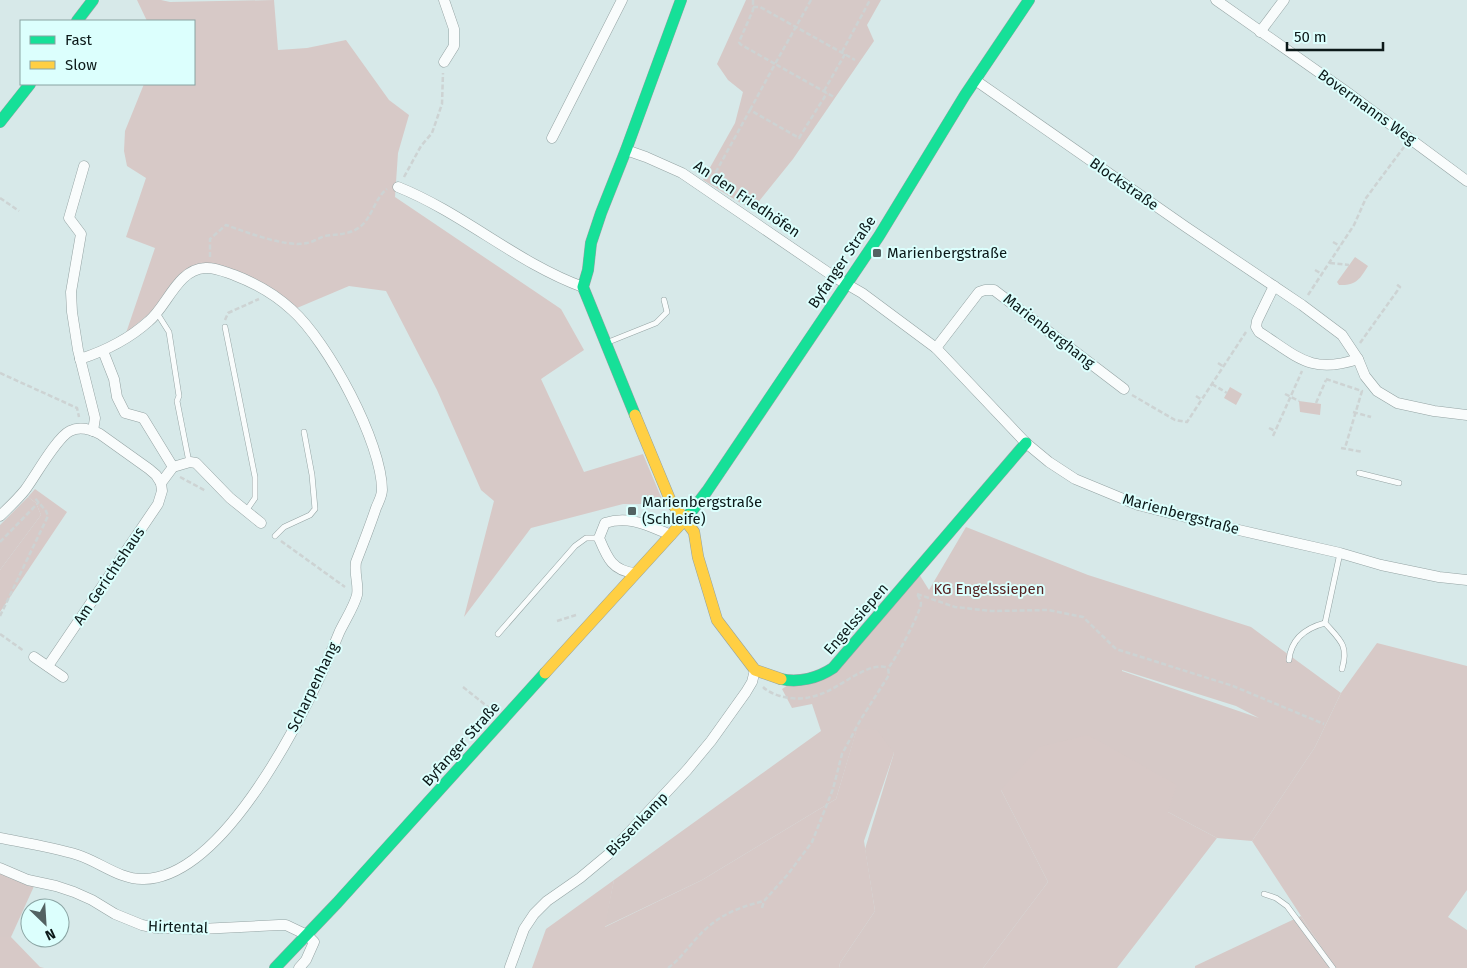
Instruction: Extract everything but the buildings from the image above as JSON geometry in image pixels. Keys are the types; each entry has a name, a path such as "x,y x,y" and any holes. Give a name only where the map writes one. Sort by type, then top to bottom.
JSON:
{"street":[{"path":"78,20 93,0"},
{"path":"444,0 454,29 454,46 444,62"},
{"path":"552,138 622,0"},
{"path":"681,0 626,150 600,213 593,236 588,270 583,287 671,502 694,532 698,557 717,620 755,670"},
{"name":"Byfanger Straße","path":"275,968 671,535 707,491 847,284 975,80 1029,0"},
{"name":"Bovermanns Weg","path":"1216,0 1467,180"},
{"path":"1260,32 1284,0"},
{"name":"Blockstraße","path":"975,80 1302,305 1342,335 1377,392 1396,403 1434,411 1467,415"},
{"path":"0,122 29,85"},
{"name":"An den Friedhöfen","path":"626,150 682,173 847,284"},
{"path":"84,166 69,218 81,234 71,292 72,312 80,360 95,418 93,431"},
{"path":"398,187 440,208 557,276 583,287"},
{"path":"80,360 103,351 128,337 157,313 183,278 192,272 204,268 217,269 250,282 292,309 313,333 345,384 372,442 379,467 382,492 356,562 354,572 357,596"},
{"name":"Marienbergstraße","path":"847,284 936,348 1026,443 1075,480 1138,505 1340,553 1381,565 1467,580"},
{"path":"1274,286 1256,327 1259,332 1306,362 1322,366 1343,364 1356,356"},
{"name":"Marienberghang","path":"936,348 979,292 994,290 1124,389"},
{"path":"103,351 114,379 117,397 125,413 143,418 171,469 190,462 196,463 230,498 261,524"},
{"path":"0,516 25,490 60,441 69,432 82,428 93,431 150,468 161,483"},
{"name":"Engelssiepen","path":"755,670 783,680 796,681 823,675 833,668 1026,443"},
{"name":"Am Gerichtshaus","path":"48,666 158,504 162,491 161,483 171,469"},
{"path":"636,573 620,570 611,562 599,538 605,523 618,519 635,521 671,535"},
{"name":"Scharpenhang","path":"0,838 63,850 129,878 145,879 162,876 197,857 216,840 248,800 300,720 322,676 357,596"},
{"path":"34,657 63,677"},
{"name":"Bissenkamp","path":"510,967 524,929 534,914 547,901 580,878 610,853 687,770 711,741 746,692 752,682 755,670"},
{"name":"Hirtental","path":"0,868 28,880 74,892 142,926 200,929 279,924 307,935"},
{"path":"300,968 314,942 307,935"}],"lane":[{"path":"606,343 656,323 667,312 664,300"},
{"path":"157,313 169,332 179,396 177,401 190,462"},
{"path":"225,326 255,477 255,498 246,512"},
{"path":"275,536 284,528 310,515 314,509 312,475 304,432"},
{"path":"1359,473 1400,483"},
{"path":"498,634 575,546 586,538 599,538"},
{"path":"1325,623 1340,553"},
{"path":"1289,660 1294,643 1303,632 1325,623"},
{"path":"1325,623 1343,644 1345,656 1342,668"},
{"path":"1264,894 1276,898 1286,906 1333,968"}],"path":[{"path":"753,0 752,4 754,7 739,42 740,44 834,97"},
{"path":"706,190 811,0"},
{"path":"842,52 869,1 864,0"},
{"path":"754,7 760,7 855,60"},
{"path":"750,110 799,138 826,92 845,54"},
{"path":"217,269 210,256 210,239 226,224 258,236 283,242 306,244 323,236 350,233 362,226 386,190 398,187 421,146 432,133 442,104 444,62"},
{"path":"1302,305 1354,225 1366,198 1410,138"},
{"path":"0,198 18,211"},
{"path":"1333,242 1340,246"},
{"path":"1330,263 1349,265"},
{"path":"1315,270 1322,274"},
{"path":"1356,356 1400,287 1396,284"},
{"path":"225,326 224,320 228,313 271,294"},
{"path":"1376,313 1380,316"},
{"path":"1124,389 1151,407 1176,420 1187,422 1248,330 1256,327"},
{"path":"1273,436 1306,362"},
{"path":"1218,363 1224,367"},
{"path":"1316,403 1326,379 1328,366"},
{"path":"0,373 77,408 82,428"},
{"path":"1326,379 1362,390 1343,448 1363,452"},
{"path":"1212,384 1227,393"},
{"path":"1284,394 1299,401"},
{"path":"1196,396 1202,400"},
{"path":"1354,412 1372,417"},
{"path":"1269,428 1276,431"},
{"path":"171,469 208,492"},
{"path":"0,616 48,516 39,502 25,490"},
{"path":"0,542 39,502"},
{"path":"275,536 357,596"},
{"path":"762,908 764,901 790,873 812,842 833,789 842,754 888,676 888,668 916,618 921,606 921,601 917,594 954,607 991,611 1048,610 1083,617 1116,649 1233,686 1324,724"},
{"path":"557,621 576,615"},
{"path":"0,634 34,657"},
{"path":"463,687 481,701"},
{"path":"668,968 680,959 696,939 719,918 730,911 764,901"}],"green space":[{"path":"746,0 881,0 867,25 874,41 793,159 752,210 703,180 735,123 743,92 728,80 717,64"},
{"path":"1355,257 1368,266 1354,283 1339,285 1337,282"},
{"path":"1230,387 1242,394 1236,405 1224,398"},
{"path":"1299,401 1321,404 1320,415 1300,412"},
{"path":"28,497 36,503 41,515 0,570 0,525"},
{"name":"KG Engelssiepen","path":"966,527 1088,575 1251,627 1341,693 1315,747 1252,841 1217,838 1168,812 1001,790 1048,882 983,968 839,968 840,963 875,911 865,849 894,753 857,729 836,799 702,880 604,927 614,880 821,731 812,704 792,708 782,689 791,683 838,667 919,574 929,590","holes":["1122,670 1236,706 1259,718"]},
{"path":"0,869 35,884 29,898 20,898 20,917 11,937 0,937"},
{"path":"1301,916 1335,968 1195,968 1195,966"}],"shaded area":[{"path":"137,0 170,2 274,0 278,50 307,48 346,40 389,100 409,115 398,153 395,197 561,309 584,350 541,379 584,472 643,454 664,504 623,504 531,528 464,617 494,501 481,490 437,390 386,291 349,286 297,308 265,285 242,273 204,264 126,333 155,248 126,237 146,178 127,166 124,151 125,131 144,85 195,85 195,20 147,20"},
{"path":"35,489 67,512 0,612 0,570 41,515 36,503 28,497"},
{"path":"1377,643 1467,666 1467,890 1448,917 1467,930 1467,968 1335,968 1252,841 1315,747 1341,693"},
{"path":"857,728 877,730 894,753 864,841 875,911 840,963 839,968 532,968 546,929 614,880 605,927 702,880 836,799"},
{"path":"1088,735 1177,785 1168,812 1217,838 1117,968 983,968 1048,882 1001,790 1039,747"},
{"path":"0,937 11,937 40,967 44,968 0,968"}],"traffic: fast":[{"path":"78,20 93,0"},
{"path":"635,415 583,287 588,270 591,243 601,213 681,0"},
{"path":"688,516 707,491 879,236 965,95 1029,0"},
{"path":"0,122 29,85"},
{"path":"781,679 808,679 833,668 1026,443"},
{"path":"275,968 337,903 545,673"}],"traffic: slow":[{"path":"635,415 671,502 694,532 698,557 717,620 755,670 781,679"},
{"path":"545,673 688,516"}],"place":[{"name":"Marienbergstraße","path":"877,253"},
{"name":"Marienbergstraße (Schleife)","path":"632,511"}]}
